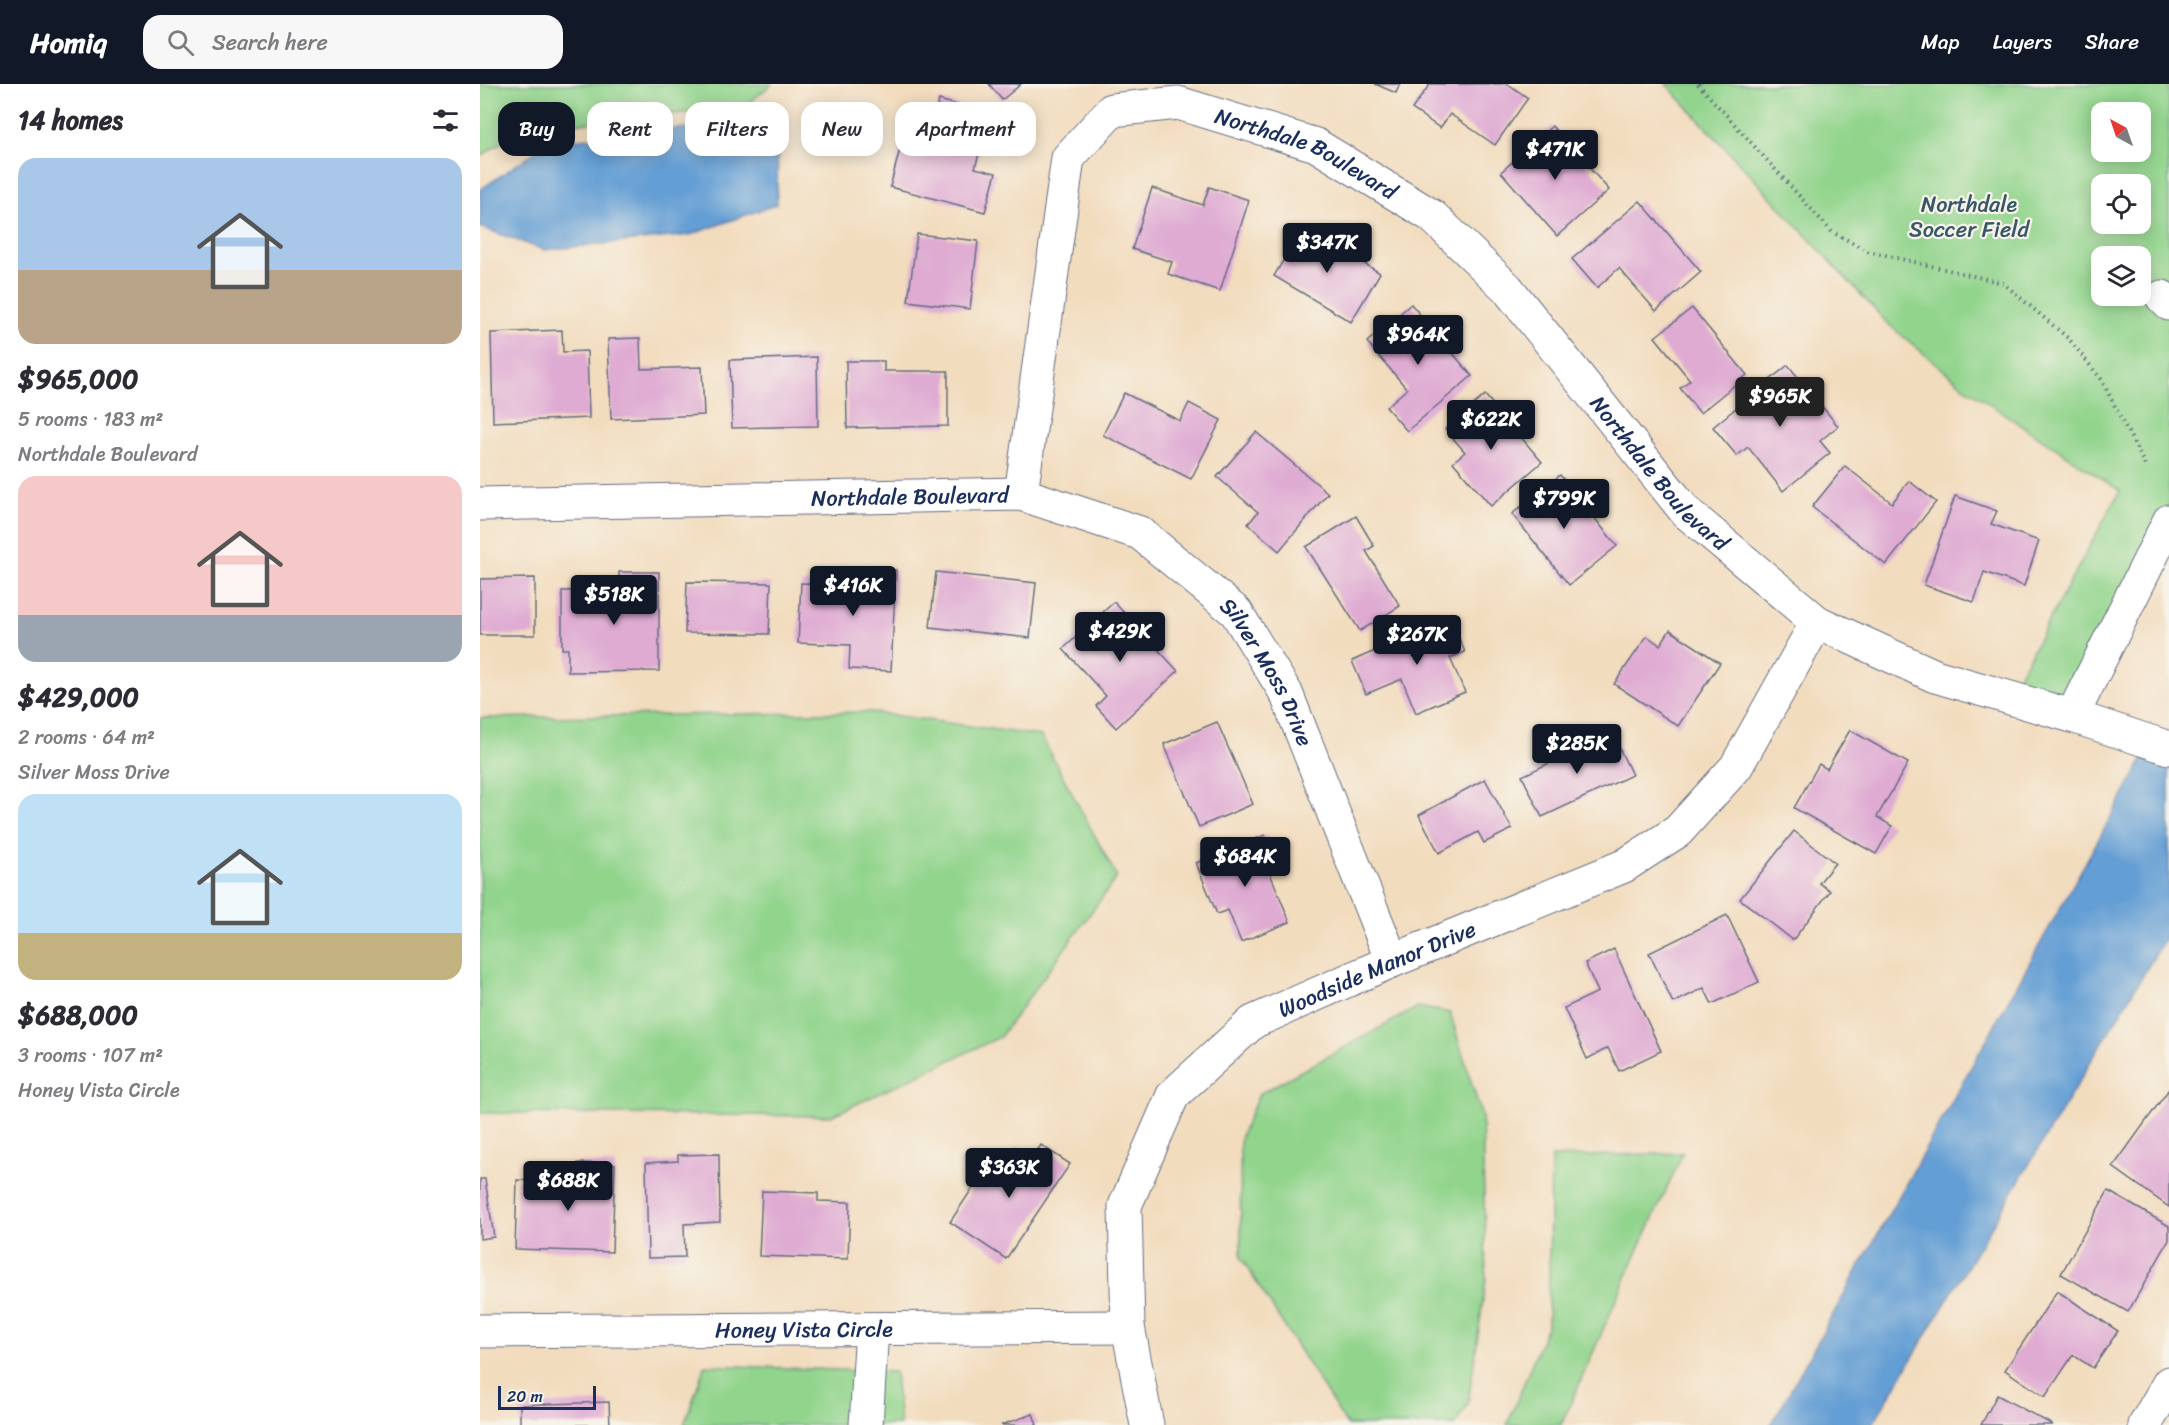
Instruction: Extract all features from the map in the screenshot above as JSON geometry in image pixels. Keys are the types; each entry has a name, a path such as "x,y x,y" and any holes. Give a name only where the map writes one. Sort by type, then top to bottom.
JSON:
{"street":[{"name":"Northdale Boulevard","path":"480,504 1021,494 1068,158 1112,110 1178,103 1316,145 1432,216 1507,288 1686,512 1817,622 1935,676 2072,716 2169,748"},
{"name":"Silver Moss Drive","path":"1021,494 1140,533 1236,612 1286,693 1392,961"},
{"path":"2072,716 2169,521"},
{"name":"Woodside Manor Drive","path":"1147,1425 1128,1328 1125,1206 1173,1095 1253,1022 1392,961 1624,866 1678,831 1736,767 1817,622"},
{"name":"Honey Vista Circle","path":"480,1331 1128,1328"},
{"path":"866,1425 872,1329"},
{"path":"2145,1425 2169,1383"}],"path":[{"path":"1698,84 1832,232 1868,251 2003,283 2069,339 2101,379 2147,470"}],"green space":[{"path":"480,84 772,84 750,102 685,102 685,113 673,114 673,102 587,102 587,122 575,124 575,102 498,102 498,145 480,157"},
{"name":"Northdale Soccer Field","path":"1666,84 2169,84 2169,542 2072,716 2007,697 2120,491 1964,387 1887,323"},
{"path":"870,712 1041,736 1117,877 1000,1037 831,1116 480,1113 480,718"},
{"path":"1418,1007 1450,1013 1482,1117 1486,1279 1468,1404 1455,1425 1347,1425 1241,1258 1240,1138 1259,1094"},
{"path":"1683,1153 1561,1425 1507,1425 1548,1324 1551,1157"},
{"path":"705,1365 895,1372 900,1425 684,1425"}],"water":[{"path":"685,128 685,156 778,156 777,204 690,235 544,250 480,227 480,190 529,156 575,156 575,139 587,138 587,156 673,156 673,129"},
{"path":"2144,758 2169,767 2169,932 1872,1425 1771,1425"}],"building":[{"path":"989,84 1021,84 1002,100"},
{"path":"1375,84 1400,84 1396,93"},
{"path":"1430,84 1508,84 1528,98 1495,145 1450,114 1440,128 1412,109"},
{"path":"1552,126 1609,190 1557,236 1501,172"},
{"path":"898,156 978,156 975,168 996,173 985,212 890,187"},
{"path":"1209,187 1249,200 1220,291 1168,274 1172,262 1132,249 1152,188 1203,205"},
{"path":"1640,201 1701,272 1656,311 1619,268 1597,288 1572,259"},
{"path":"1303,227 1380,273 1351,322 1274,276"},
{"path":"917,234 978,241 970,309 908,301"},
{"path":"1411,304 1472,376 1407,431 1386,407 1407,389 1367,342"},
{"path":"1692,308 1747,375 1700,413 1680,388 1690,380 1655,337"},
{"path":"562,330 563,352 587,351 589,418 493,422 491,333"},
{"path":"640,338 641,369 702,367 704,415 611,419 608,339"},
{"path":"817,357 818,426 732,428 730,360"},
{"path":"846,361 884,361 884,371 948,371 948,426 847,428"},
{"path":"1788,365 1838,426 1820,441 1830,453 1783,491 1748,447 1737,456 1713,427"},
{"path":"1124,393 1180,421 1189,403 1221,420 1191,479 1103,435"},
{"path":"1485,395 1542,462 1491,506 1453,462 1465,452 1445,429"},
{"path":"1256,432 1328,493 1279,551 1248,524 1258,512 1217,477"},
{"path":"1845,466 1892,503 1909,481 1936,502 1886,565 1812,507"},
{"path":"1560,475 1617,546 1569,585 1512,514"},
{"path":"1955,496 1997,511 1991,524 2039,541 2024,586 1984,572 1974,602 1924,585"},
{"path":"1356,516 1374,546 1366,551 1400,606 1360,631 1306,547"},
{"path":"848,568 896,570 891,671 849,669 850,645 798,643 801,583 847,585"},
{"path":"619,572 659,572 659,671 568,672 568,649 562,649 562,591 619,590"},
{"path":"936,572 1036,583 1030,638 930,627"},
{"path":"535,578 535,635 480,635 480,579"},
{"path":"687,582 771,583 769,634 685,633"},
{"path":"1114,602 1178,671 1116,728 1096,706 1106,696 1063,649"},
{"path":"1450,618 1465,652 1450,658 1465,692 1416,713 1402,679 1366,694 1352,661"},
{"path":"1670,630 1720,663 1678,726 1614,684 1647,636 1660,645"},
{"path":"1217,722 1253,804 1199,827 1164,744"},
{"path":"1850,730 1908,763 1877,817 1892,826 1876,854 1794,808 1819,764 1827,769"},
{"path":"1612,733 1632,775 1542,817 1522,776"},
{"path":"1485,779 1512,829 1484,843 1478,832 1439,853 1419,815"},
{"path":"1794,831 1835,863 1819,883 1830,891 1793,940 1740,899"},
{"path":"1265,835 1276,862 1267,866 1290,922 1241,942 1228,910 1217,914 1196,863"},
{"path":"1727,915 1759,982 1712,1004 1704,988 1673,1003 1649,953"},
{"path":"1614,949 1661,1051 1619,1071 1608,1048 1587,1059 1564,1008 1598,992 1585,963"},
{"path":"2169,1089 2169,1207 2113,1167"},
{"path":"1041,1145 1070,1164 1006,1259 950,1222 988,1165 1000,1172 1016,1147 1033,1158"},
{"path":"719,1154 720,1222 684,1224 685,1257 648,1258 646,1163 678,1161 678,1155"},
{"path":"578,1163 615,1164 612,1252 515,1249 517,1180 577,1182"},
{"path":"480,1179 485,1179 494,1237 480,1239"},
{"path":"762,1191 818,1193 818,1201 850,1202 848,1259 759,1256"},
{"path":"2108,1191 2169,1226 2169,1240 2128,1312 2061,1274"},
{"path":"2057,1291 2118,1331 2093,1368 2073,1355 2045,1397 2005,1370"},
{"path":"1997,1395 2053,1425 1981,1425"},
{"path":"609,1402 610,1425 520,1425 520,1405"},
{"path":"1033,1414 1037,1425 1001,1425"}]}
